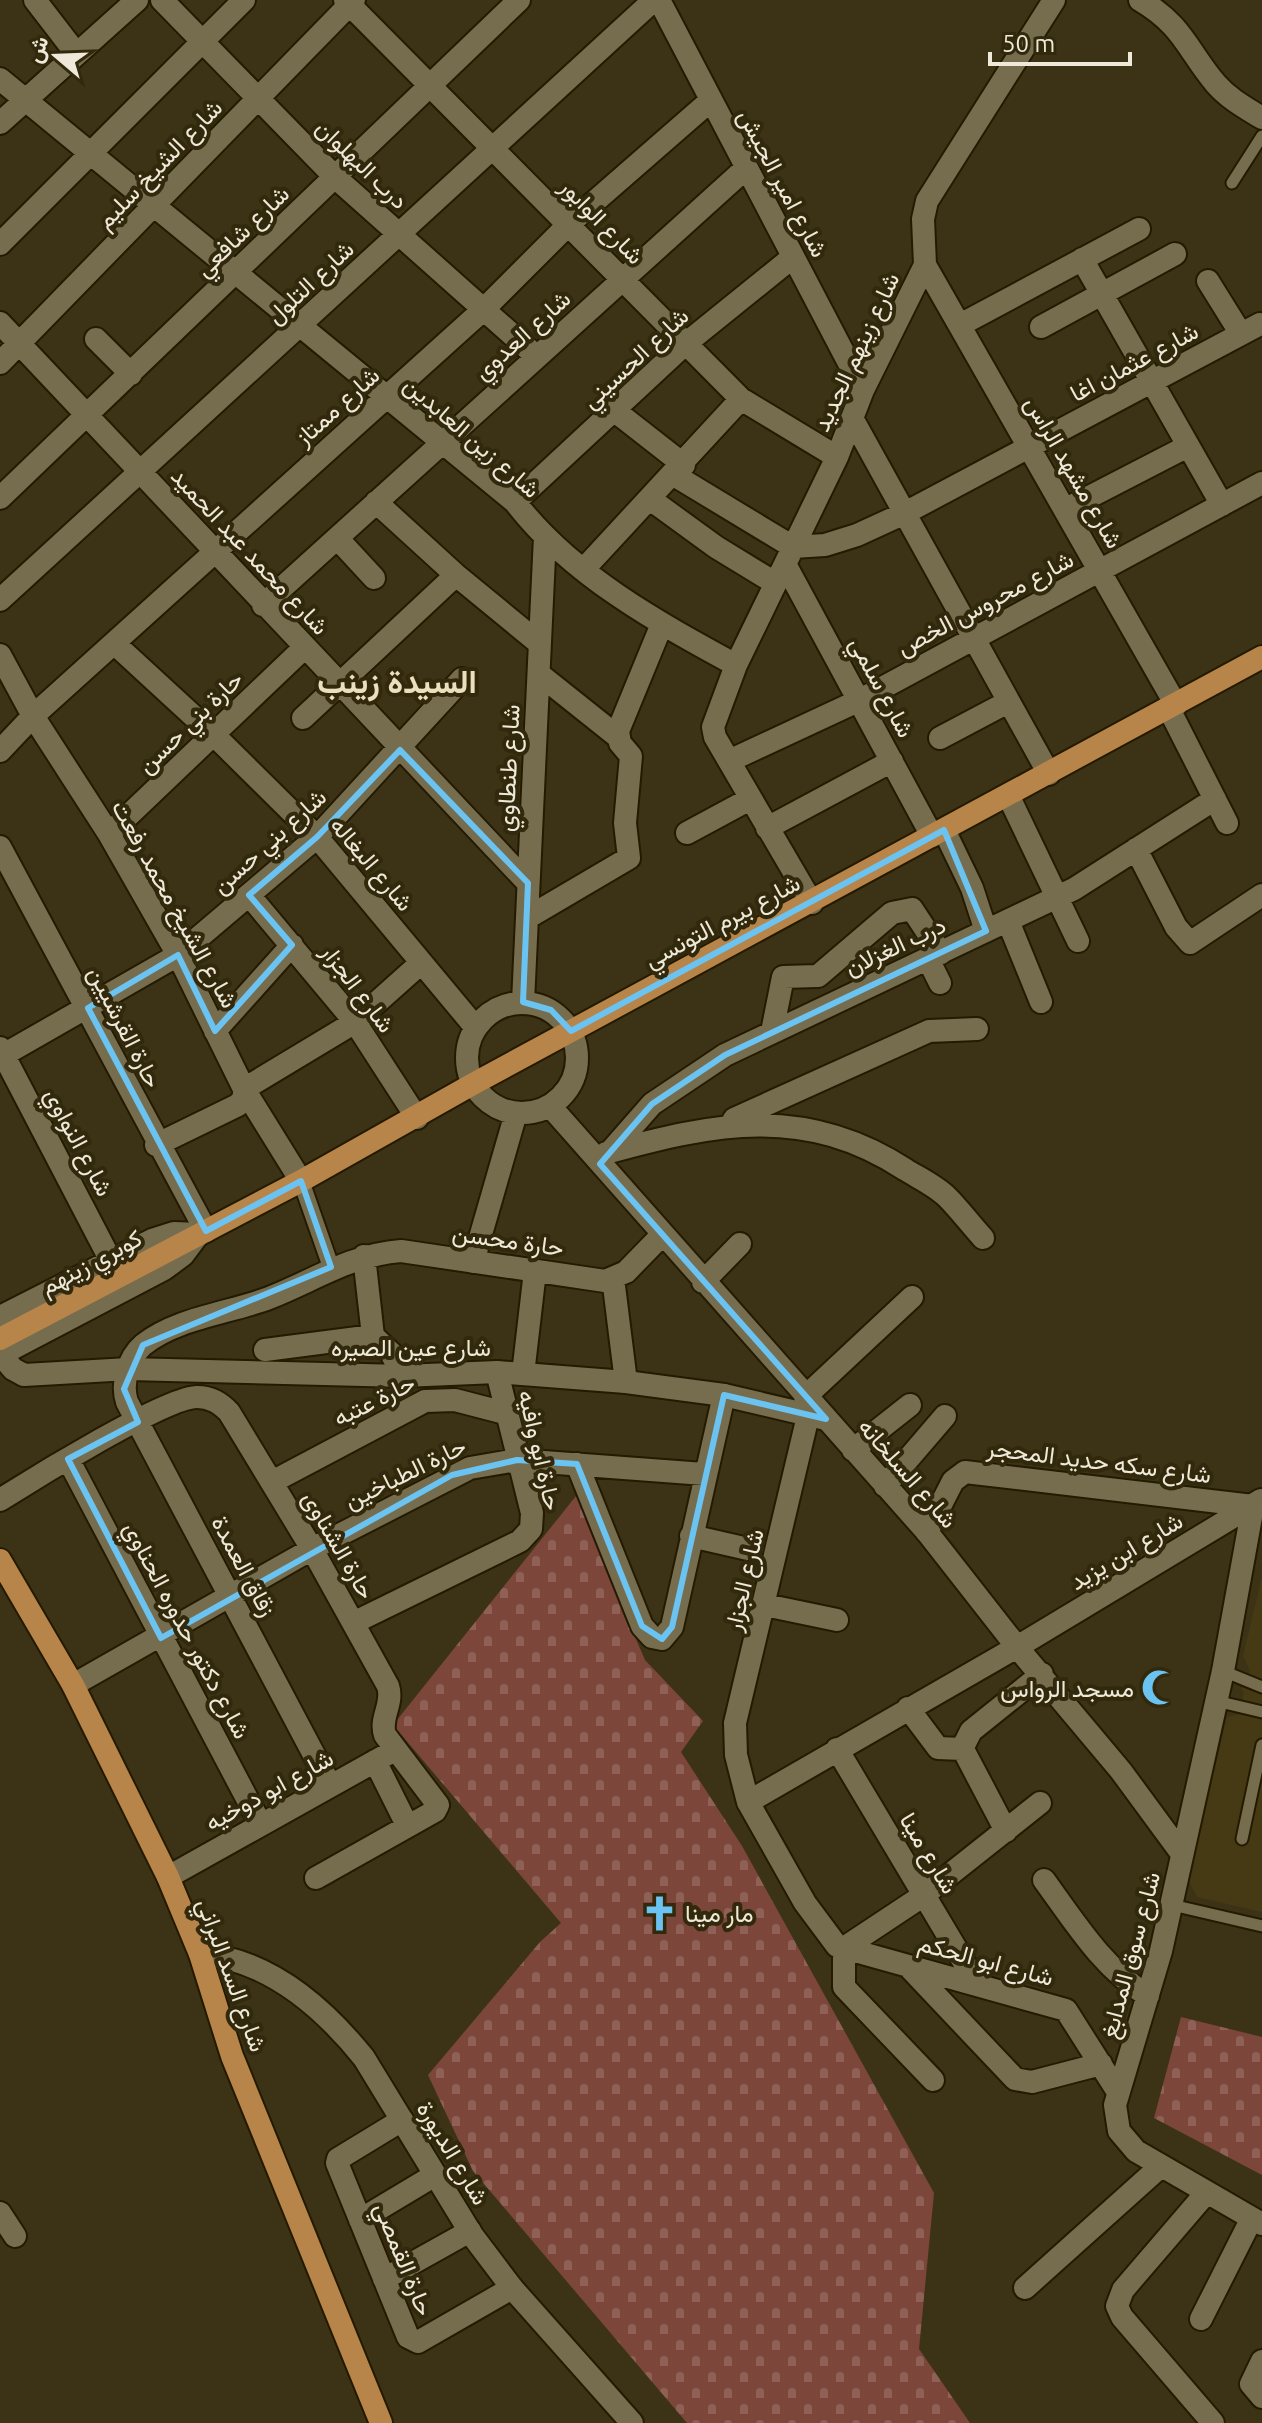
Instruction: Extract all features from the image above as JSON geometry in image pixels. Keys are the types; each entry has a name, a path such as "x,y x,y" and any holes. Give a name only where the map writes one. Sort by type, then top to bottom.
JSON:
{"main road":[{"name":"شارع بيرم التونسي","path":"202,1233 1262,657"},
{"name":"كوبري زينهم","path":"0,1350 202,1233"},
{"name":"شارع السد البراني","path":"0,1560 73,1685 168,1877 200,1954 232,2056 381,2423"}],"street":[{"path":"35,0 75,52"},
{"path":"0,123 75,52 137,0"},
{"name":"درب البهلوان","path":"162,0 336,178 536,356"},
{"path":"0,244 87,153 244,0"},
{"name":"شارع شافعي","path":"0,498 519,0"},
{"name":"شارع امير الجيش","path":"656,0 863,390"},
{"name":"شارع التلول","path":"0,600 142,474 491,146 656,0"},
{"name":"شارع زينهم الجديد","path":"729,761 715,737 713,727 736,665 837,457 863,390 925,265 923,219 935,183 1054,0"},
{"path":"1140,0 1180,31 1215,83 1236,103 1262,118"},
{"name":"شارع الوابور","path":"350,1 684,345 741,399 837,457"},
{"name":"شارع الشيخ سليم","path":"0,363 258,100 350,1"},
{"name":"شارع زين العابدين","path":"0,79 153,208 515,502 545,536 583,570 662,624 736,665"},
{"name":"شارع ممتاز","path":"0,751 33,716 483,310 569,224 710,101"},
{"name":"شارع العدوي","path":"263,605 745,169"},
{"path":"960,325 1139,229"},
{"path":"1041,327 1103,296 1175,254"},
{"name":"شارع الحسيني","path":"515,502 684,345 793,257"},
{"path":"1082,259 1222,505"},
{"name":"شارع مشهد الراس","path":"925,265 1100,570 1173,707 1227,823"},
{"name":"شارع عثمان اغا","path":"784,565 905,513 1250,329 1208,281"},
{"name":"شارع محمد عبد الحميد","path":"0,323 528,883"},
{"path":"96,339 131,374"},
{"path":"583,570 679,470 741,399"},
{"path":"615,411 784,565"},
{"path":"852,418 1049,774"},
{"path":"1066,509 1188,446"},
{"name":"شارع محروس الخص","path":"729,761 860,700 1262,483"},
{"path":"650,499 716,547 784,565"},
{"path":"376,502 456,575 540,644"},
{"name":"شارع طنطاوي","path":"523,1002 545,536"},
{"path":"337,538 374,578"},
{"name":"شارع سلمي","path":"784,565 892,761 972,888 986,931"},
{"path":"303,718 456,575"},
{"path":"618,737 662,624"},
{"name":"شارع البغاله","path":"115,644 215,736 317,837 476,1028"},
{"name":"حارة بني حسن","path":"109,834 305,647"},
{"name":"شارع الشيخ محمد رفعت","path":"0,655 33,716 109,834 178,955 244,1089 301,1181"},
{"path":"527,918 629,858 625,823 631,756 618,737 539,674"},
{"name":"شارع بني حسن","path":"1,1054 178,955 317,837 462,679"},
{"path":"940,738 1008,702"},
{"path":"729,761 812,903"},
{"path":"767,828 892,761"},
{"path":"1008,795 1078,941"},
{"path":"687,833 750,799"},
{"name":"درب الغزلان","path":"602,1155 662,1097 725,1055 1058,897 1215,799"},
{"name":"حارة القرشيين","path":"0,847 88,1008 202,1233"},
{"path":"1136,849 1176,927 1190,943 1201,945 1262,895"},
{"name":"شارع الجزار","path":"249,895 355,1022 417,1118"},
{"path":"772,1032 783,977 818,976 831,969 892,913 912,909 934,956 940,983"},
{"path":"1008,921 1041,1002"},
{"path":"215,1031 292,945"},
{"path":"156,1145 238,1105 244,1098 244,1089 355,1022 421,963"},
{"path":"523,1002 551,1010 571,1031 577,1048 572,1081 550,1106 516,1113 484,1098 473,1084 467,1056 476,1028 496,1009 523,1002"},
{"path":"711,1130 929,1031 977,1029"},
{"name":"شارع النواوي","path":"1,1054 111,1261"},
{"name":"شارع السلخانه","path":"550,1106 602,1155 662,1235 813,1411 927,1532 1017,1647"},
{"path":"473,1262 516,1113"},
{"path":"602,1155 711,1130 760,1123 828,1133 882,1154 945,1195 983,1238"},
{"path":"301,1181 331,1267"},
{"name":"شارع بيرم التونسي","path":"1,1313 164,1235 202,1233"},
{"path":"626,1382 613,1278 626,1272 662,1235"},
{"path":"703,1282 740,1244"},
{"name":"حارة محسن","path":"129,1369 143,1345 167,1332 270,1298 331,1267 364,1256 401,1251 605,1281 613,1278"},
{"path":"364,1256 373,1336 391,1353 403,1376"},
{"path":"523,1374 535,1271"},
{"path":"813,1411 912,1297"},
{"path":"265,1350 373,1336"},
{"name":"شارع عين الصيره","path":"0,1350 13,1369 24,1375 129,1369 403,1376 497,1372 626,1382 813,1411"},
{"name":"زقاق العمدة","path":"129,1369 125,1396 330,1785"},
{"name":"حارة ابو وافيه","path":"353,1623 526,1536 532,1513 497,1372"},
{"path":"577,1464 638,1619 652,1637 662,1639 672,1627 724,1395"},
{"name":"حارة الشناوى","path":"0,1500 68,1459 184,1399 197,1397 220,1403 312,1549 388,1686 390,1702 383,1728 395,1750 438,1805 435,1811 316,1878"},
{"name":"حارة عتبه","path":"272,1482 425,1401 455,1400 505,1413"},
{"path":"853,1450 910,1405"},
{"name":"شارع الجزار","path":"748,1802 736,1755 735,1723 813,1411"},
{"path":"885,1486 945,1416"},
{"name":"شارع دكتور حدوره الحناوي","path":"68,1459 261,1825"},
{"name":"حارة الطباخين","path":"73,1685 161,1638 312,1549 452,1475 484,1463 517,1460 704,1474"},
{"name":"شارع سكه حديد المحجر","path":"927,1532 953,1481 965,1472 1260,1507"},
{"path":"1182,1854 1260,1507"},
{"name":"شارع ابن يزيد","path":"1017,1647 1260,1507"},
{"path":"691,1536 748,1549"},
{"path":"765,1605 837,1620"},
{"path":"844,1948 831,1940 805,1903 748,1802 1017,1647"},
{"name":"شارع سوق المدابغ","path":"1017,1647 1042,1674 1182,1854 1148,1996 1118,2092"},
{"path":"962,1749 971,1731 1042,1674"},
{"path":"908,1708 938,1748 962,1749"},
{"name":"شارع مينا","path":"837,1749 977,1984"},
{"path":"962,1749 1006,1831"},
{"name":"شارع ابو دوخيه","path":"168,1877 395,1750"},
{"path":"375,1761 407,1825"},
{"path":"844,1948 924,1895 1040,1803"},
{"path":"1044,1880 1098,1955 1119,1978 1148,1996"},
{"path":"844,1948 844,1987 933,2080"},
{"name":"شارع ابو الحكم","path":"844,1948 1066,2010 1118,2092"},
{"name":"شارع الديورة","path":"200,1954 239,1961 262,1971 293,1988 325,2013 364,2058 470,2231 512,2288 632,2423"},
{"path":"908,1966 1015,2079 1032,2082 1101,2064"},
{"path":"1118,2092 1115,2105 1119,2131 1136,2151 1257,2221 1201,2319"},
{"name":"حارة القمصي","path":"402,2120 338,2159 408,2337 418,2342 512,2288"},
{"path":"1025,2288 1161,2166"},
{"path":"360,2220 435,2175"},
{"path":"1207,2192 1118,2297 1122,2317 1213,2423"},
{"path":"0,2213 15,2236"},
{"path":"384,2279 470,2231"},
{"path":"1262,2361 1251,2384 1262,2397"}],"lane":[{"path":"1232,183 1262,136"},
{"path":"1223,1671 1262,1687"},
{"path":"1216,1701 1262,1712"},
{"path":"1242,1839 1262,1745"},
{"path":"1172,1905 1262,1926"}],"highlighted area":[{"path":"400,750 528,883 523,1002 551,1010 571,1031 944,830 986,931 725,1055 652,1104 600,1164 826,1419 724,1395 672,1627 662,1639 642,1626 577,1464 517,1460 452,1475 161,1638 68,1459 138,1422 124,1389 143,1345 331,1267 301,1181 206,1231 88,1008 178,955 215,1031 292,945 249,895 317,837"}],"shaded area":[{"path":"1262,1577 1262,1912 1197,1897 1188,1880 1227,1717 1239,1714 1244,1693 1241,1688 1246,1684 1250,1670 1243,1656"}],"green space":[{"path":"580,1491 613,1586 645,1660 703,1721 681,1752 742,1846 934,2193 919,2349 970,2423 687,2423 473,2171 428,2075 540,1942 561,1923 393,1725"},
{"path":"1181,2017 1262,2037 1262,2175 1154,2118"}],"place":[{"name":"مسجد الرواس","path":"1160,1688"},
{"name":"مار مينا","path":"659,1913"}],"district":[{"name":"السيدة زينب","path":"397,681"}]}
